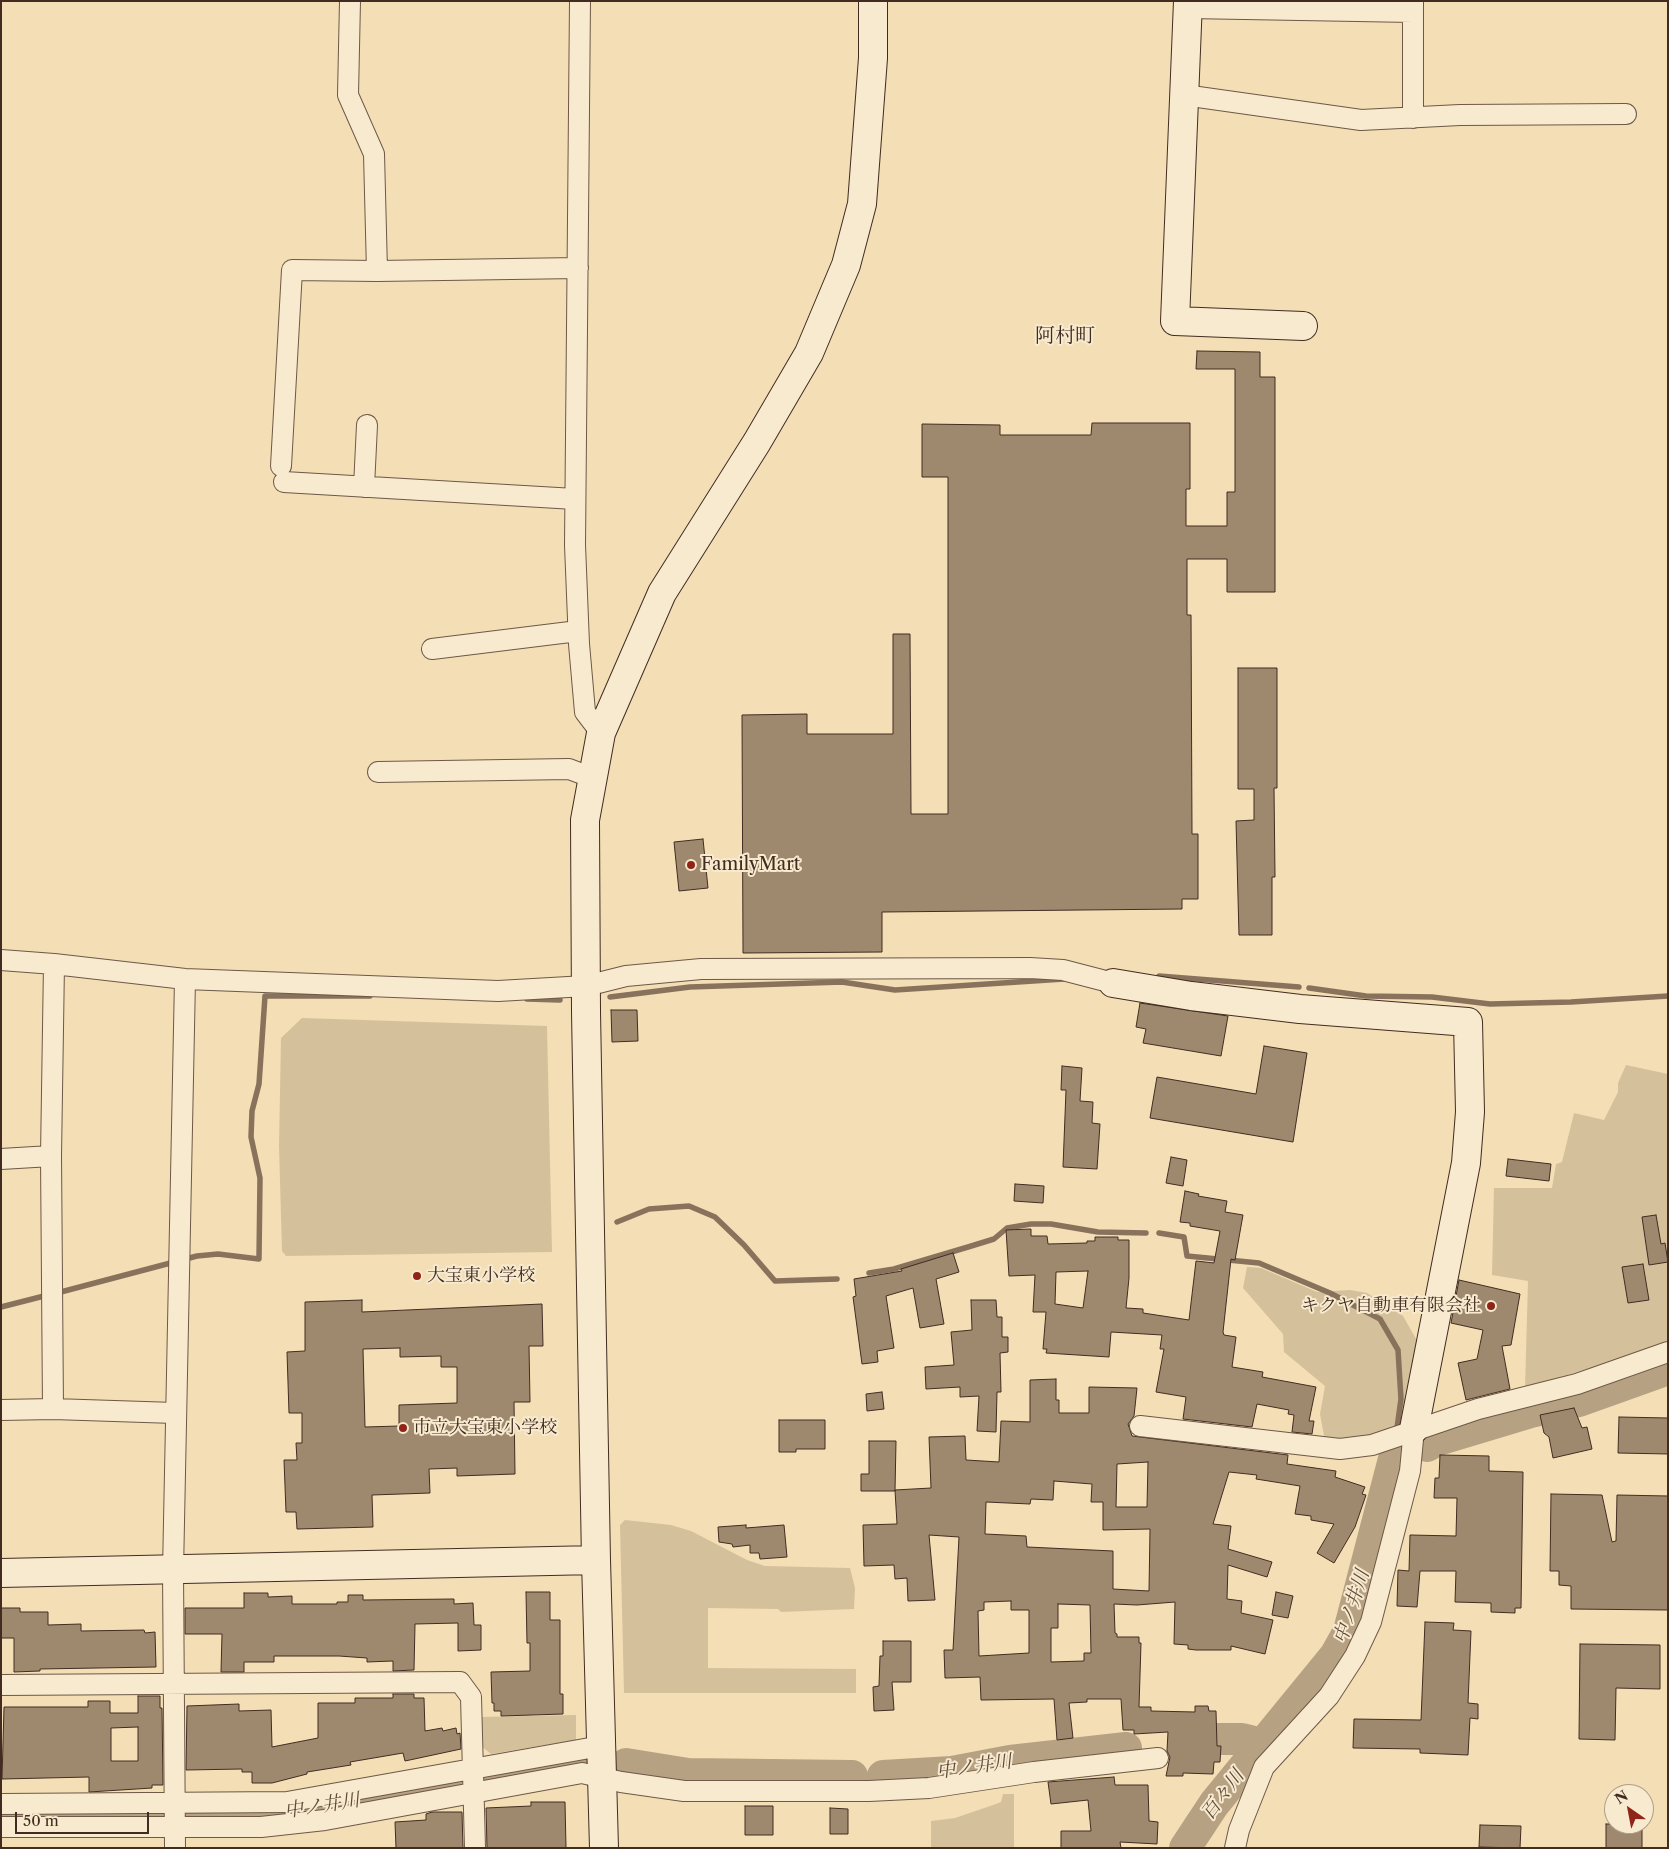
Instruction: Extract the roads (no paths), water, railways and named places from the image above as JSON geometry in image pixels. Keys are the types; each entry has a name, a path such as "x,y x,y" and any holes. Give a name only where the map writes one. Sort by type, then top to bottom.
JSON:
{"street":[{"path":"350,1 348,95 374,154 377,271"},
{"path":"580,1 576,499 578,631 585,712 601,733"},
{"path":"604,1848 604,1778 601,1746 596,1560 586,986 586,820 601,733 662,593 757,442 809,353 846,264 862,204 873,58 873,1"},
{"path":"1303,326 1175,321 1188,5 1413,7 1413,118"},
{"path":"1184,95 1361,120 1460,114 1626,114"},
{"path":"576,499 364,487 282,474 292,270 377,271 578,268"},
{"path":"364,487 367,424"},
{"path":"432,649 578,631"},
{"path":"378,772 569,769 593,778"},
{"path":"1,960 185,979 498,991 586,986 626,976 702,969 1030,968 1063,970 1113,983 1191,996 1300,1009 1468,1022 1470,1112 1466,1163 1414,1430 1410,1471 1371,1622 1355,1656 1329,1696 1264,1767 1239,1830 1235,1848"},
{"path":"52,1409 51,1156 54,964"},
{"path":"175,1838 173,1571 185,979"},
{"path":"1,1159 51,1156"},
{"path":"1140,1426 1340,1449 1372,1444 1478,1409 1577,1384 1668,1352"},
{"path":"1,1410 52,1409 175,1413"},
{"path":"1,1573 173,1571 596,1560"},
{"path":"1,1685 460,1682 471,1697 475,1848"},
{"path":"1,1804 287,1802 473,1767 601,1746"},
{"path":"1,1827 175,1838 325,1820 582,1773 684,1791 869,1791 929,1788 1034,1772 1158,1758"}],"waterway":[{"path":"1159,976 1299,987"},
{"path":"610,997 690,987 842,982 895,990 1064,979"},
{"path":"1309,988 1366,996 1432,997 1490,1004 1571,1002 1668,996"},
{"path":"57,1293 197,1256 218,1254 259,1259 260,1178 251,1137 252,1111 259,1084 265,996 370,996"},
{"path":"527,999 560,1000"},
{"path":"617,1222 649,1209 689,1206 715,1217 744,1245 775,1281 837,1279"},
{"path":"869,1273 894,1269 968,1247 994,1239 1007,1228 1031,1224 1051,1224 1098,1232 1146,1233"},
{"path":"1159,1233 1184,1237 1187,1256 1259,1263 1330,1293 1380,1319 1398,1350 1401,1399 1397,1428"},
{"path":"1,1307 48,1295"},
{"name":"中ノ井川","path":"1427,1446 1438,1440 1531,1412 1579,1401 1668,1369"},
{"name":"中ノ井川","path":"1185,1848 1214,1804 1335,1656 1349,1631 1395,1455"},
{"name":"中ノ井川","path":"1211,1739 1242,1739 1262,1744"},
{"name":"中ノ井川","path":"883,1776 952,1772 1010,1761 1126,1748"},
{"name":"中ノ井川","path":"493,1776 575,1762"},
{"name":"中ノ井川","path":"626,1764 688,1774 852,1776"},
{"name":"中ノ井川","path":"189,1814 287,1813 453,1784"},
{"name":"中ノ井川","path":"1,1816 156,1815"}],"place":[{"name":"FamilyMart","path":"691,865"},
{"name":"大宝東小学校","path":"417,1276"},
{"name":"キクヤ自動車有限会社","path":"1491,1306"},
{"name":"市立大宝東小学校","path":"403,1428"}],"district":[{"name":"阿村町","path":"1065,336"}],"water label":[{"name":"百々川","path":"1223,1795"}]}
